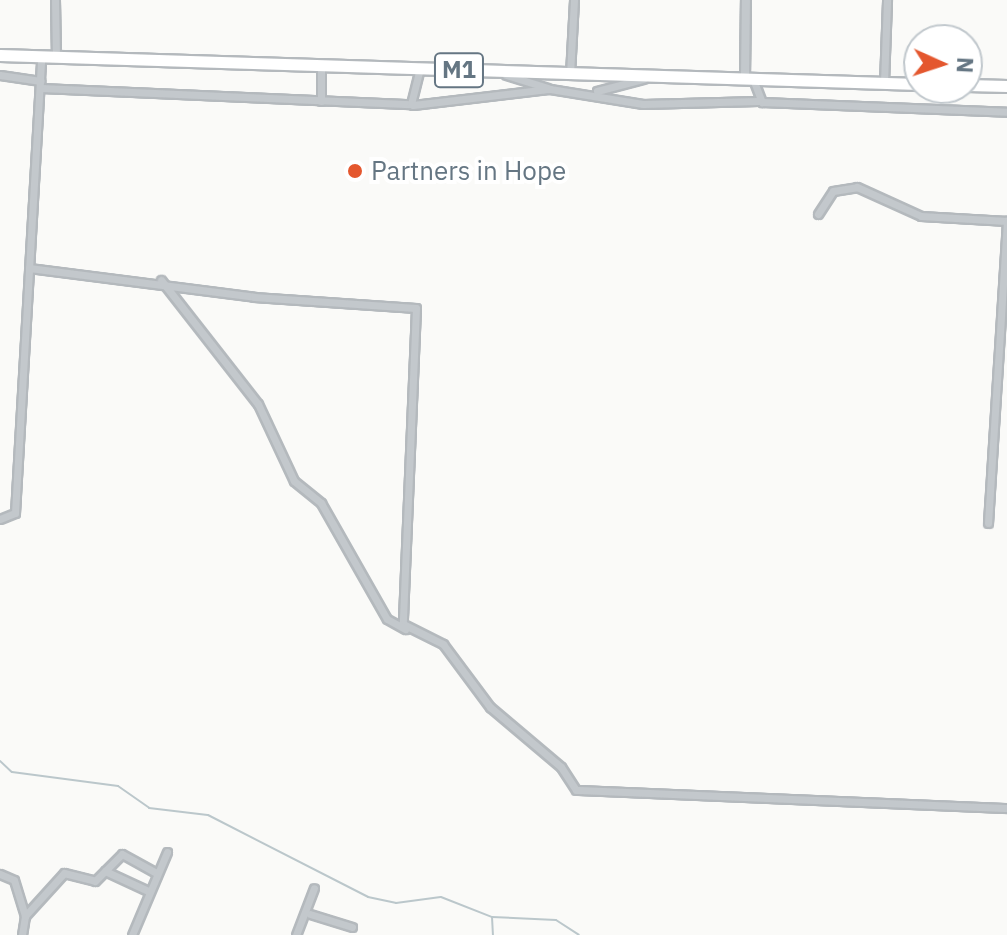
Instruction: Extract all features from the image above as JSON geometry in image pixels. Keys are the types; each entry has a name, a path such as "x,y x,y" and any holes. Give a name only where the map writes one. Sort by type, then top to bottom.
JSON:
{"highway":[{"name":"M1","path":"0,55 903,84"},
{"path":"983,85 1007,86"}],"street":[{"path":"55,0 56,57"},
{"path":"570,74 574,0"},
{"path":"746,0 749,78 758,101"},
{"path":"884,83 887,0"},
{"path":"0,519 15,513 41,57"},
{"path":"321,66 321,101"},
{"path":"411,104 420,69"},
{"path":"491,71 550,89"},
{"path":"0,75 41,85 321,101 411,104 550,89 595,91 643,104 758,101 1007,112"},
{"path":"595,91 661,76"},
{"path":"818,214 833,191 857,187 921,216 1007,221 988,523"},
{"path":"29,268 161,280 254,297 416,308 407,630"},
{"path":"161,280 258,404 294,481 321,503 387,619 443,644 490,707 561,767 576,790 1007,808"},
{"path":"132,935 155,872 167,852"},
{"path":"25,916 54,877 95,881 122,854 155,872"},
{"path":"105,871 148,891"},
{"path":"0,874 14,880 25,916 22,935"},
{"path":"296,935 305,931 314,888"},
{"path":"310,914 352,927"}],"waterway":[{"path":"0,761 12,772 118,786 149,808 208,815 368,897 396,903 441,897 492,917 556,920 579,935"},
{"path":"492,917 493,935"}],"place":[{"name":"Partners in Hope","path":"355,171"}]}
